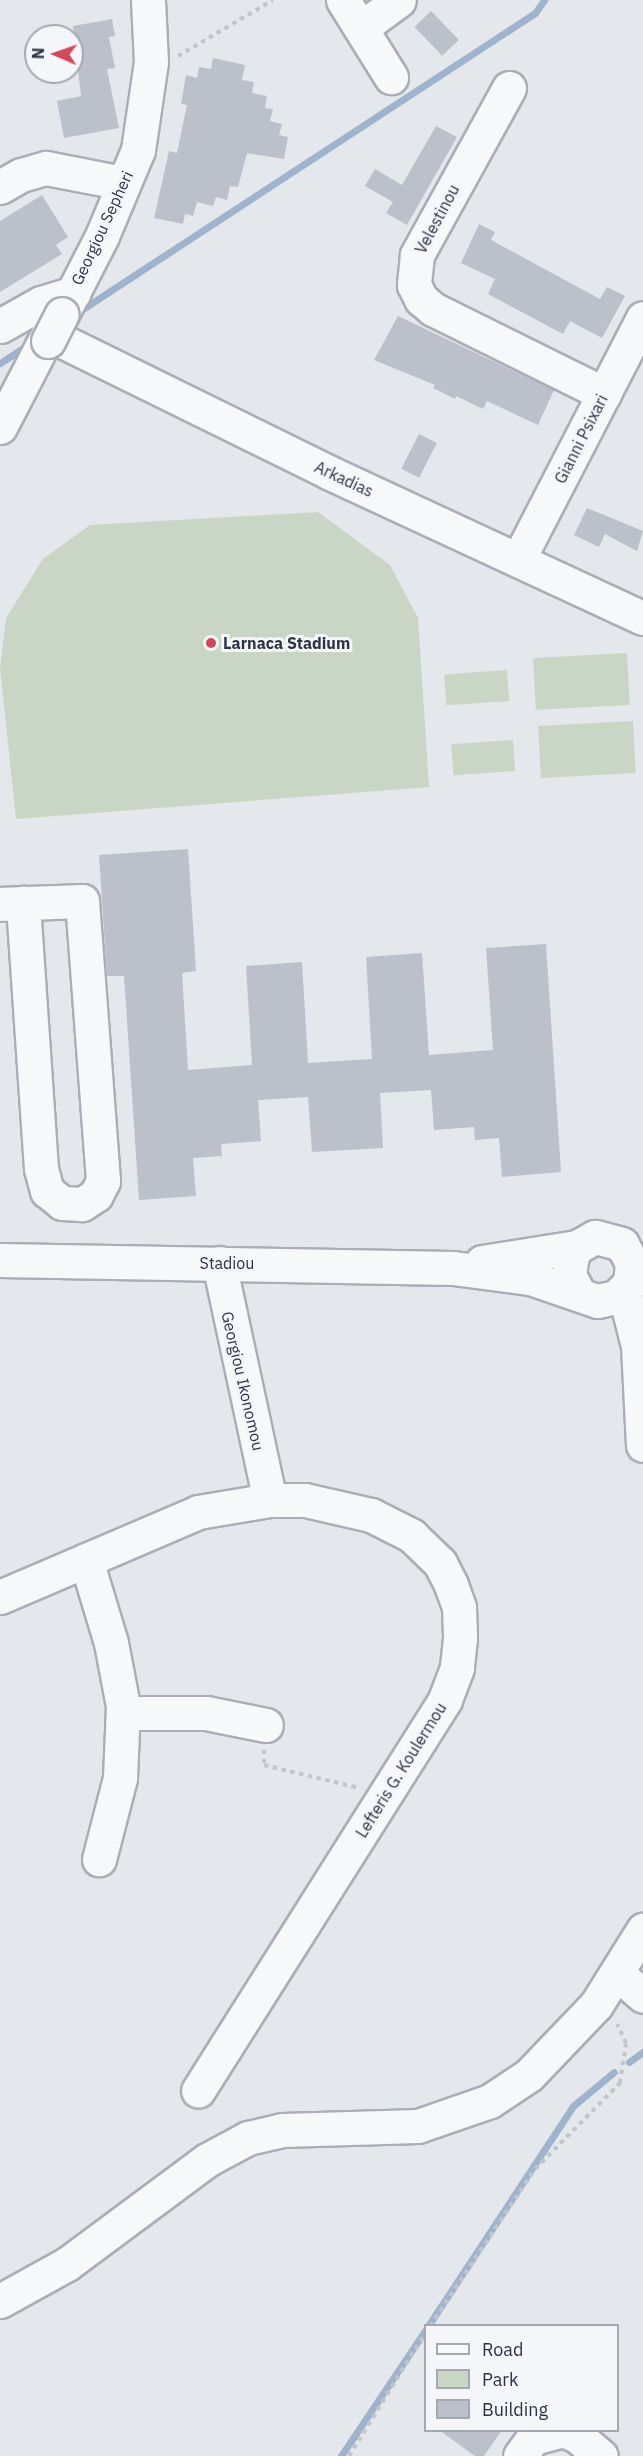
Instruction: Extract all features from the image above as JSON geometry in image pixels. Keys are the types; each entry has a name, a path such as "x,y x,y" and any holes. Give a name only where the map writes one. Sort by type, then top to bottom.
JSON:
{"street":[{"name":"Georgiou Sepheri","path":"0,427 58,320 138,150 151,72 148,0"},
{"path":"343,0 391,77"},
{"path":"361,28 399,0"},
{"name":"Velestinou","path":"509,88 417,255 414,285 421,299 434,309 604,394"},
{"path":"0,187 46,168 123,183"},
{"path":"0,326 41,303 58,320"},
{"name":"Gianni Psixari","path":"519,560 643,318"},
{"name":"Arkadias","path":"58,320 328,472 643,618"},
{"path":"82,901 103,1181 96,1195 82,1204 63,1203 47,1191 41,1168 12,903 82,901"},
{"path":"595,1237 633,1240 633,1273 624,1291 607,1301 579,1294 569,1275 572,1255 577,1247 595,1237"},
{"name":"Stadiou","path":"453,1268 577,1247"},
{"name":"Stadiou","path":"0,1260 453,1268 530,1278 579,1294"},
{"name":"Georgiou Ikonomou","path":"219,1263 270,1500"},
{"path":"624,1291 638,1346 643,1445"},
{"name":"Lefteris G. Koulermou","path":"0,1597 198,1512 270,1500 305,1500 370,1515 411,1535 440,1563 451,1585 459,1607 458,1668 445,1700 198,2090"},
{"path":"86,1560 119,1674 123,1713 120,1778 99,1859"},
{"path":"123,1713 206,1713 266,1725"},
{"path":"0,2301 67,2264 207,2160 248,2138 282,2130 418,2126 490,2101 529,2074 596,2005 618,1974 643,1930"},
{"path":"618,1974 643,1996"},
{"path":"520,2456 533,2439 556,2432"},
{"path":"563,2432 578,2436 601,2456"}],"path":[{"path":"151,72 273,0"},
{"path":"266,1725 264,1765 386,1794"},
{"path":"430,2324 535,2169 620,2083 626,2043 617,2024 596,2005"},
{"path":"349,2456 424,2335"}],"green space":[{"name":"Larnaca Stadium","path":"318,512 390,565 418,618 429,787 16,819 0,668 6,618 43,559 90,525"},
{"path":"627,653 630,705 536,710 533,658"},
{"path":"507,670 509,701 446,705 444,674"},
{"path":"633,721 636,773 541,778 538,726"},
{"path":"513,740 515,771 453,775 451,744"}],"building":[{"path":"431,11 459,40 442,56 414,27"},
{"path":"112,19 115,36 109,37 115,68 107,69 119,128 64,138 57,101 81,96 80,84 84,84 84,24"},
{"path":"213,58 245,65 242,80 254,82 252,93 267,96 265,108 273,109 270,121 282,124 279,135 288,137 284,159 247,153 238,187 230,186 227,200 216,197 213,206 197,202 193,216 185,214 183,224 154,218 169,151 177,153 187,105 181,104 186,75 197,78 199,67 211,69"},
{"path":"436,126 457,137 407,225 386,213 393,202 365,186 375,169 402,185"},
{"path":"42,195 68,237 56,245 62,254 0,292 0,221"},
{"path":"479,224 495,232 491,240 600,299 607,287 625,296 602,338 570,321 563,334 488,294 495,279 461,263"},
{"path":"398,316 554,390 538,425 487,401 483,409 456,396 455,399 433,388 435,385 374,360"},
{"path":"419,434 437,443 419,478 401,469"},
{"path":"587,508 643,531 637,551 605,534 599,547 574,535"},
{"path":"188,849 196,971 182,973 188,1070 252,1065 246,966 302,962 308,1063 372,1059 366,957 422,953 429,1055 493,1050 486,948 546,944 561,1172 502,1177 499,1138 475,1140 474,1127 434,1130 431,1090 380,1093 383,1148 312,1152 308,1097 258,1100 261,1141 221,1144 222,1156 193,1158 196,1196 139,1200 124,976 107,976 99,855"},
{"path":"442,2432 501,2432 484,2456 475,2456"}],"waterway":[{"path":"78,312 535,13 544,0"},
{"path":"0,363 28,345"},
{"path":"629,2062 643,2052"},
{"path":"429,2324 573,2106 614,2072"},
{"path":"341,2456 424,2332"}],"place":[{"name":"Larnaca Stadium","path":"211,643"}]}
